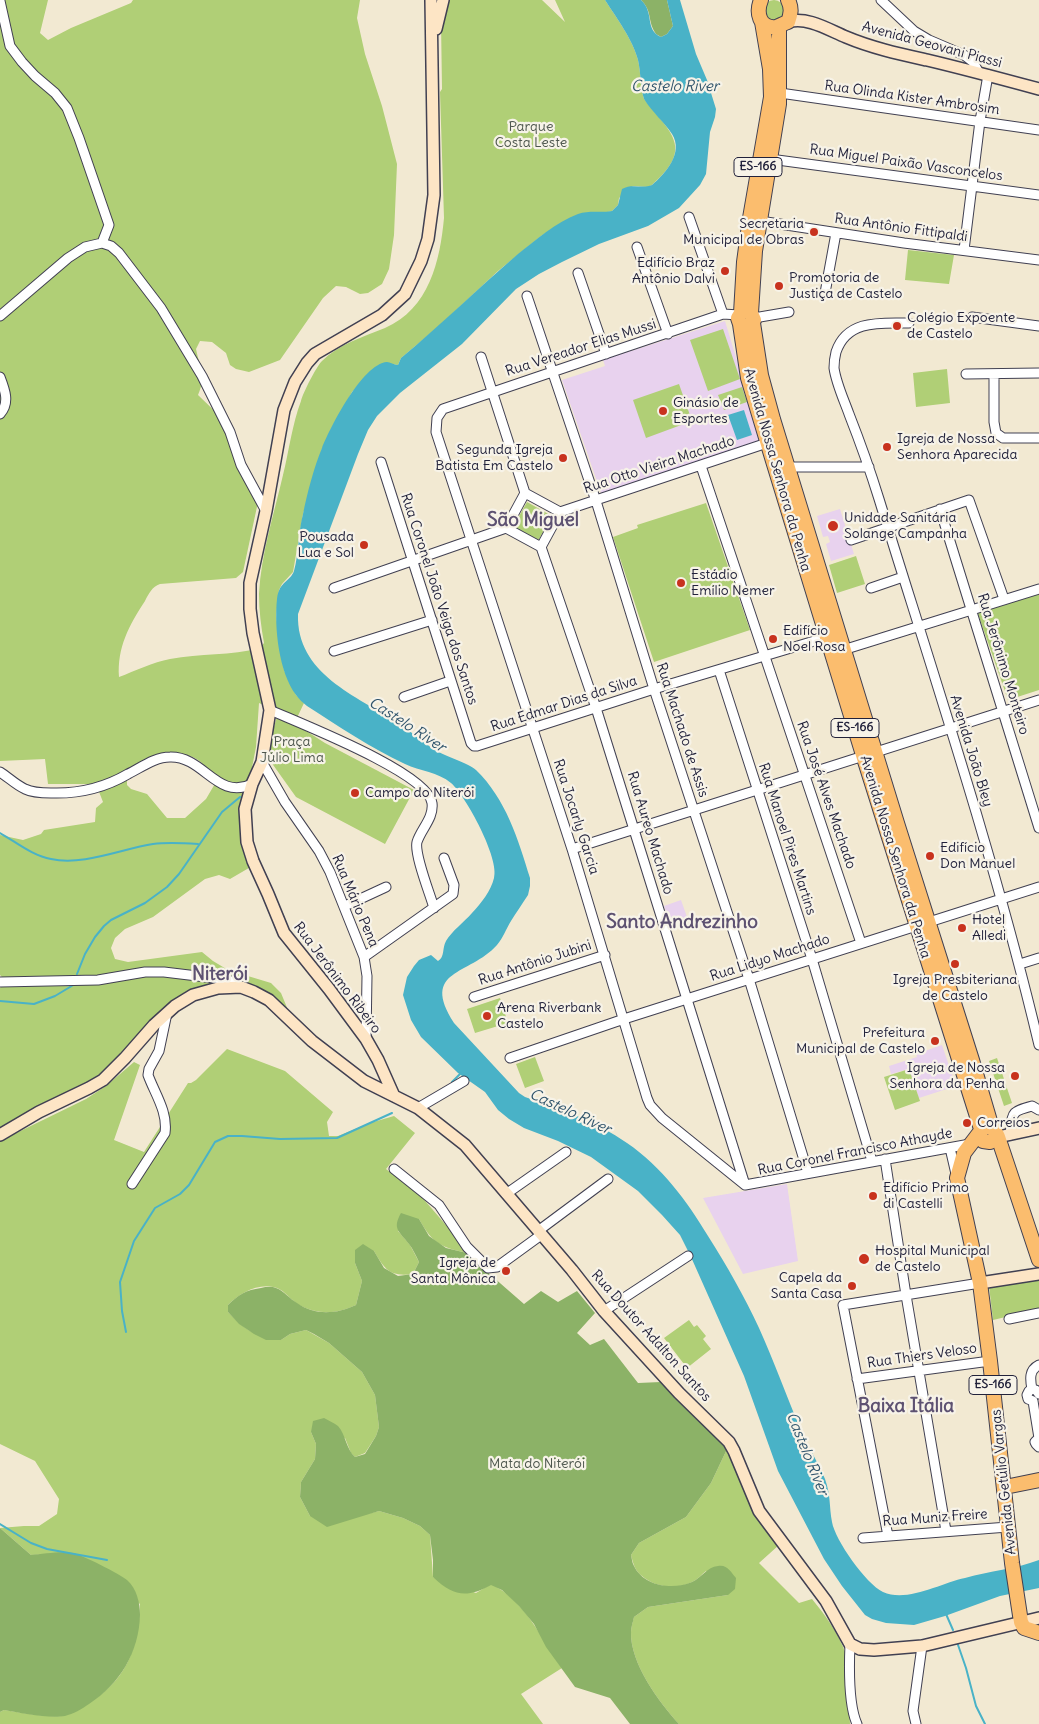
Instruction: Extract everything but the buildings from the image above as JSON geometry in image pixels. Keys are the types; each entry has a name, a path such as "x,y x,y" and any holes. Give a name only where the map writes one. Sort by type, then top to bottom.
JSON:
{"main road":[{"path":"270,710 253,633 250,609 250,583 266,512 284,410 294,382 315,354 382,315 405,294 421,261 430,232 434,195 431,0"},
{"path":"433,43 443,0"},
{"name":"ES-166","path":"758,3 758,13 762,22"},
{"name":"Avenida Geovani Piassi","path":"789,3 820,26"},
{"name":"ES-166","path":"783,24 790,15 789,3"},
{"name":"Avenida Geovani Piassi","path":"783,24 798,20 887,50 1039,89"},
{"path":"762,22 771,26 783,24"},
{"name":"Avenida Nossa Senhora da Penha","path":"762,22 776,100 750,218 744,262 746,318 754,377 767,443 832,635 966,1062 1039,1260"},
{"name":"Avenida Nossa Senhora da Penha","path":"746,318 770,159 783,24"},
{"name":"Avenida Nossa Senhora da Penha","path":"754,377 788,467 832,635 843,650 869,753"},
{"name":"Rua Jerônimo Ribeiro","path":"270,710 262,762 252,784 245,809 247,842 253,861 279,925 366,1039 378,1060 394,1096"},
{"path":"0,1135 32,1116 102,1080 114,1070 154,1025 167,1013 193,995 218,988 241,987"},
{"name":"Rua Doutor Adalton Santos","path":"241,987 270,1000 312,1041 364,1081 418,1108 465,1145 572,1270 604,1311 679,1393 729,1442 759,1511 826,1601 850,1644"},
{"path":"957,1178 960,1162 970,1144 992,1132 1039,1128"},
{"name":"ES-166","path":"957,1178 980,1283"},
{"path":"980,1283 1039,1274"},
{"name":"Avenida Getúlio Vargas","path":"980,1283 1005,1488 1012,1563 1021,1622"},
{"path":"1005,1488 1039,1480"},
{"path":"850,1644 860,1649 874,1650 922,1646 1039,1618"},
{"path":"1021,1622 1024,1628 1039,1633"}],"street":[{"path":"881,0 914,31 929,40 964,55 984,74 964,250"},
{"path":"0,1 10,46 22,62 55,93 67,108 109,225 102,243"},
{"name":"Rua Olinda Kister Ambrosim","path":"776,100 980,121 1039,130"},
{"name":"Rua Miguel Paixão Vasconcelos","path":"770,159 1039,195"},
{"path":"689,217 724,314"},
{"name":"Rua Antônio Fittipaldi","path":"760,221 904,244 1039,260"},
{"path":"825,293 836,233"},
{"path":"0,316 68,258 84,247 102,243 111,246 119,253 156,302 210,390 230,432 241,465 266,512"},
{"path":"637,247 668,334"},
{"path":"578,273 606,354"},
{"name":"Rua Machado de Assis","path":"527,296 596,501 654,689 749,979 808,1173"},
{"name":"Rua Vereador Elias Mussi","path":"436,418 443,409 724,314 746,318 789,312"},
{"path":"972,318 1039,326"},
{"name":"Avenida João Bley","path":"909,323 879,323 858,326 844,338 836,352 834,367 840,390 869,467 1002,898 1039,1045"},
{"path":"481,357 525,493 560,512 540,547 506,528"},
{"path":"966,374 1039,373"},
{"path":"994,374 994,422 996,433 1003,438 1039,438"},
{"path":"0,377 5,390 6,404 0,414"},
{"name":"Rua Jocarly Garcia","path":"436,418 436,432 572,849 647,1098 650,1105 662,1118 745,1186"},
{"name":"Rua Otto Vieira Machado","path":"560,512 767,443"},
{"name":"Rua Coronel João Veiga dos Santos","path":"381,462 471,743"},
{"name":"Rua José Alves Machado","path":"701,466 861,943"},
{"path":"788,467 869,467"},
{"path":"334,588 506,528 525,493"},
{"path":"851,540 969,500 1004,600"},
{"name":"Rua Jerônimo Monteiro","path":"940,509 1039,828"},
{"name":"Rua Aureo Machado","path":"540,547 596,708 745,1186"},
{"path":"871,588 903,577"},
{"path":"843,650 1039,589"},
{"path":"334,652 432,620"},
{"name":"Rua Edmar Dias da Silva","path":"471,743 477,746 654,689 832,635"},
{"name":"Rua Manoel Pires Martins","path":"719,670 812,959 872,1161"},
{"path":"404,697 450,681"},
{"path":"572,849 1039,700"},
{"path":"270,710 363,751 417,783 430,798 432,809 419,838 417,850 434,908"},
{"path":"0,772 26,790 46,793 74,792 92,790 106,785 155,760 171,757 189,761 225,786 239,789 252,784"},
{"name":"Rua Mário Pena","path":"262,762 285,802 319,851 345,906 364,957 367,976 366,1039"},
{"path":"364,957 453,894 454,885 444,858"},
{"path":"345,906 386,887"},
{"name":"Rua Lidyo Machado","path":"510,1058 624,1019 1039,887"},
{"name":"Rua Antônio Jubini","path":"474,998 605,955"},
{"path":"1020,964 1039,958"},
{"path":"0,982 98,980 145,972 222,979 231,981 241,987"},
{"path":"132,1184 165,1133 164,1111 148,1075 149,1069 159,1051 167,1013"},
{"path":"418,1108 464,1081"},
{"path":"992,1132 1017,1110 1032,1106 1039,1110"},
{"name":"Rua Coronel Francisco Athayde","path":"745,1186 970,1144"},
{"path":"950,1148 957,1178"},
{"path":"506,1194 566,1152"},
{"path":"885,1159 946,1531"},
{"path":"394,1169 439,1205 467,1247 488,1268 497,1267 608,1179"},
{"path":"604,1311 688,1256"},
{"path":"888,1536 843,1305 980,1283"},
{"path":"1009,1319 1039,1313"},
{"name":"Rua Thiers Veloso","path":"857,1379 990,1361"},
{"path":"1039,1365 1033,1369 1031,1376 1036,1395 1039,1438 1036,1439 1035,1443 1039,1446"},
{"name":"Rua Muniz Freire","path":"863,1538 1008,1527"},
{"path":"850,1644 849,1663 853,1714 857,1724"},
{"path":"916,1724 912,1711 922,1646"}],"shaded area":[{"path":"725,321 761,440 601,493 562,380 605,366 603,360"},
{"name":"Unidade Sanitária Solange Campanha","path":"840,509 854,554 831,561 826,544 830,542 828,536 823,537 817,516"},
{"path":"681,900 687,917 670,923 664,906"},
{"path":"942,1045 956,1086 919,1098 909,1069 891,1074 889,1066 917,1057 916,1054"},
{"path":"787,1184 798,1261 743,1274 703,1198"}],"green space":[{"name":"Parque Costa Leste","path":"0,0 48,0 40,33 48,40 71,28 131,3 133,0 360,0 357,18 365,54 382,106 397,164 394,235 389,269 382,284 368,293 360,294 346,287 336,286 323,298 280,360 249,372 236,369 230,365 226,353 212,342 200,341 196,349 202,377 198,395 227,423 258,502 243,572 236,578 160,584 155,587 149,593 125,637 120,656 119,677 164,660 249,651 260,648 264,643 259,600 262,564 293,429 304,392 316,369 329,355 400,320 412,309 422,296 435,267 444,218 440,92 442,89 441,22 447,0 542,0 565,22 555,0 605,0 636,52 644,99 663,122 674,141 675,151 672,161 665,172 652,185 648,187 633,186 619,198 618,205 612,211 561,223 541,236 498,271 438,327 401,358 398,365 385,363 380,365 371,371 352,392 322,449 303,514 293,572 279,590 276,616 284,670 296,695 304,703 296,720 259,703 256,747 248,788 245,830 254,865 230,879 219,875 205,879 153,917 125,929 115,938 111,948 115,959 128,962 202,952 228,970 271,983 281,993 288,1010 267,995 200,989 108,1070 81,1089 0,1128 0,988 4,984 3,978 0,975 0,835 23,840 41,834 44,830 95,822 96,808 103,802 96,784 48,784 45,759 0,761","holes":["173,756 190,756 203,764 216,782 206,799 185,818 167,818 147,794 131,789 127,785 127,777"]},
{"path":"641,0 667,0 673,26 667,34 661,37 656,34 649,13"},
{"path":"774,0 781,3 784,10 781,17 774,20 767,17 764,10 767,3"},
{"path":"908,250 954,255 949,284 905,280"},
{"path":"723,329 740,379 708,391 690,340"},
{"path":"947,369 950,403 916,407 913,373"},
{"name":"Ginásio de Esportes","path":"679,384 692,421 646,438 633,400"},
{"path":"742,387 747,402 724,410 718,395"},
{"path":"527,502 552,516 538,541 513,527"},
{"name":"Estádio Emílio Nemer","path":"706,503 750,630 654,662 613,537 638,528 637,525"},
{"path":"856,556 865,584 837,593 829,565"},
{"path":"1039,594 1039,690 1008,700 977,611"},
{"name":"Campo do Niterói","path":"278,713 325,743 414,790 385,844 296,797 266,755"},
{"name":"Arena Riverbank Castelo","path":"500,998 508,1023 475,1033 467,1009"},
{"path":"227,1049 285,1071 333,1112 327,1122 329,1136 338,1136 394,1116 415,1133 386,1169 420,1195 471,1254 446,1247 434,1240 419,1219 398,1231 410,1245 419,1262 413,1274 405,1275 389,1271 374,1251 355,1263 362,1281 356,1305 335,1312 321,1312 299,1305 277,1288 263,1286 238,1296 228,1305 228,1312 246,1329 272,1338 281,1340 290,1334 306,1330 329,1343 362,1372 375,1395 379,1427 376,1436 365,1453 355,1457 351,1453 345,1438 311,1432 316,1444 315,1459 301,1482 300,1497 310,1516 367,1514 379,1511 403,1518 420,1526 430,1535 433,1577 476,1593 491,1584 514,1600 532,1622 562,1668 521,1694 543,1724 0,1724 0,1712 4,1710 45,1716 66,1715 97,1697 109,1687 127,1664 133,1650 137,1636 140,1604 73,1553 31,1555 0,1528 39,1526 57,1514 59,1499 35,1461 0,1444 0,1141 86,1099 106,1086 134,1062 140,1065 114,1140 144,1152 188,1083 196,1080"},
{"path":"535,1057 544,1081 525,1088 516,1064"},
{"path":"997,1058 1012,1103 1004,1106 989,1061"},
{"path":"909,1069 920,1101 895,1110 884,1077"},
{"name":"Mata do Niterói","path":"401,1213 419,1219 429,1236 446,1248 471,1254 485,1270 524,1304 541,1291 558,1302 577,1291 595,1313 577,1333 590,1345 604,1339 638,1383 661,1382 680,1403 728,1447 711,1483 686,1517 639,1543 631,1555 633,1565 639,1573 660,1585 677,1586 692,1582 711,1568 721,1566 729,1569 736,1578 735,1589 728,1595 648,1607 634,1617 631,1630 632,1644 640,1669 663,1705 679,1724 630,1724 610,1698 575,1687 546,1647 534,1624 502,1590 491,1585 475,1592 454,1592 433,1577 430,1535 420,1526 403,1518 379,1511 327,1527 310,1516 300,1497 301,1482 315,1459 316,1444 311,1432 313,1421 324,1418 335,1424 341,1430 355,1457 365,1454 379,1427 375,1395 362,1372 329,1343 306,1330 290,1334 281,1340 266,1340 239,1324 228,1312 228,1305 247,1292 274,1287 304,1307 319,1312 334,1312 356,1305 362,1281 355,1263 355,1250 363,1244 374,1251 384,1268 398,1276 413,1274 419,1262 398,1230 397,1223"},
{"path":"1039,1279 1039,1309 993,1320 989,1286"},
{"path":"689,1320 694,1327 697,1325 706,1336 703,1339 711,1349 687,1368 664,1338"},
{"path":"728,1447 779,1545 759,1563 799,1603 812,1599 831,1625 843,1646 846,1654 850,1724 679,1724 663,1705 640,1669 632,1644 631,1630 634,1617 648,1607 728,1595 706,1571 696,1580 681,1586 674,1587 654,1583 638,1572 631,1555 639,1543 686,1517 711,1483"},
{"path":"0,1528 31,1555 58,1552 73,1553 101,1565 127,1580 139,1601 139,1629 132,1654 126,1666 110,1687 100,1696 71,1714 51,1717 4,1710 0,1712"}],"water":[{"name":"Castelo River","path":"605,0 641,0 648,10 653,30 661,37 667,34 673,26 667,0 680,0 696,54 716,109 710,132 706,174 700,185 679,208 648,226 599,244 562,262 516,289 462,344 400,393 377,416 368,430 358,454 298,614 300,635 307,653 318,668 332,681 403,726 435,750 473,767 486,781 503,807 516,834 530,878 528,895 497,945 486,955 452,975 445,983 442,992 445,1005 454,1023 519,1093 525,1097 578,1116 615,1135 640,1152 673,1185 700,1223 729,1270 759,1328 800,1428 825,1479 834,1530 852,1561 868,1580 883,1592 892,1595 903,1595 913,1594 956,1580 1021,1566 1039,1560 1039,1588 1000,1596 914,1625 886,1623 865,1615 824,1559 778,1471 744,1376 680,1235 638,1191 591,1157 558,1141 524,1128 509,1119 498,1110 485,1092 458,1073 421,1037 411,1020 403,995 407,977 419,960 431,955 438,961 440,959 449,937 488,892 493,883 494,869 487,843 465,801 446,779 405,764 380,751 307,706 296,695 290,685 285,674 279,649 276,623 278,593 294,571 301,521 314,472 332,426 348,398 367,373 377,365 387,362 398,365 401,358 503,267 546,232 578,214 612,211 618,205 622,189 630,186 652,185 671,162 676,148 675,141 672,134 644,99 636,52"},
{"path":"744,410 752,435 737,440 728,415"}],"waterway":[{"path":"77,974 85,954 104,926 111,920 145,903 167,887 179,874 222,812 240,797"},
{"path":"0,833 38,855 63,861 89,859 153,844 198,844"},
{"path":"0,1001 34,1004 55,996 75,984"},
{"path":"452,1082 461,1073"},
{"path":"126,1332 120,1282 134,1241 155,1208 180,1194 189,1185 215,1142 228,1136 280,1139 337,1138 392,1113"},
{"path":"0,1524 31,1543 47,1549 107,1560"},
{"path":"946,1614 953,1630"},
{"path":"957,1642 976,1706 985,1724"}],"place":[{"name":"Secretaria Municipal de Obras","path":"814,232"},
{"name":"Edifício Braz Antônio Dalvi","path":"725,271"},
{"name":"Promotoria de Justiça de Castelo","path":"779,286"},
{"name":"Colégio Expoente de Castelo","path":"897,326"},
{"name":"Ginásio de Esportes","path":"663,411"},
{"name":"Igreja de Nossa Senhora Aparecida","path":"887,447"},
{"name":"Segunda Igreja Batista Em Castelo","path":"563,458"},
{"name":"Unidade Sanitária Solange Campanha","path":"833,526"},
{"name":"Pousada Lua e Sol","path":"364,545"},
{"name":"Estádio Emílio Nemer","path":"681,583"},
{"name":"Edifício Noel Rosa","path":"773,639"},
{"name":"Campo do Niterói","path":"355,793"},
{"name":"Edifício Don Manuel","path":"930,856"},
{"name":"Hotel Alledi","path":"962,928"},
{"name":"Igreja Presbiteriana de Castelo","path":"955,964"},
{"name":"Arena Riverbank Castelo","path":"487,1016"},
{"name":"Prefeitura Municipal de Castelo","path":"935,1041"},
{"name":"Igreja de Nossa Senhora da Penha","path":"1015,1076"},
{"name":"Correios","path":"967,1123"},
{"name":"Edifício Primo di Castelli","path":"873,1196"},
{"name":"Hospital Municipal de Castelo","path":"864,1259"},
{"name":"Igreja de Santa Mônica","path":"506,1271"},
{"name":"Capela da Santa Casa","path":"852,1286"}],"district":[{"name":"São Miguel","path":"533,521"},
{"name":"Santo Andrezinho","path":"682,923"},
{"name":"Niterói","path":"220,975"},
{"name":"Baixa Itália","path":"906,1407"}],"park label":[{"name":"Praça Júlio Lima","path":"292,750"}]}
